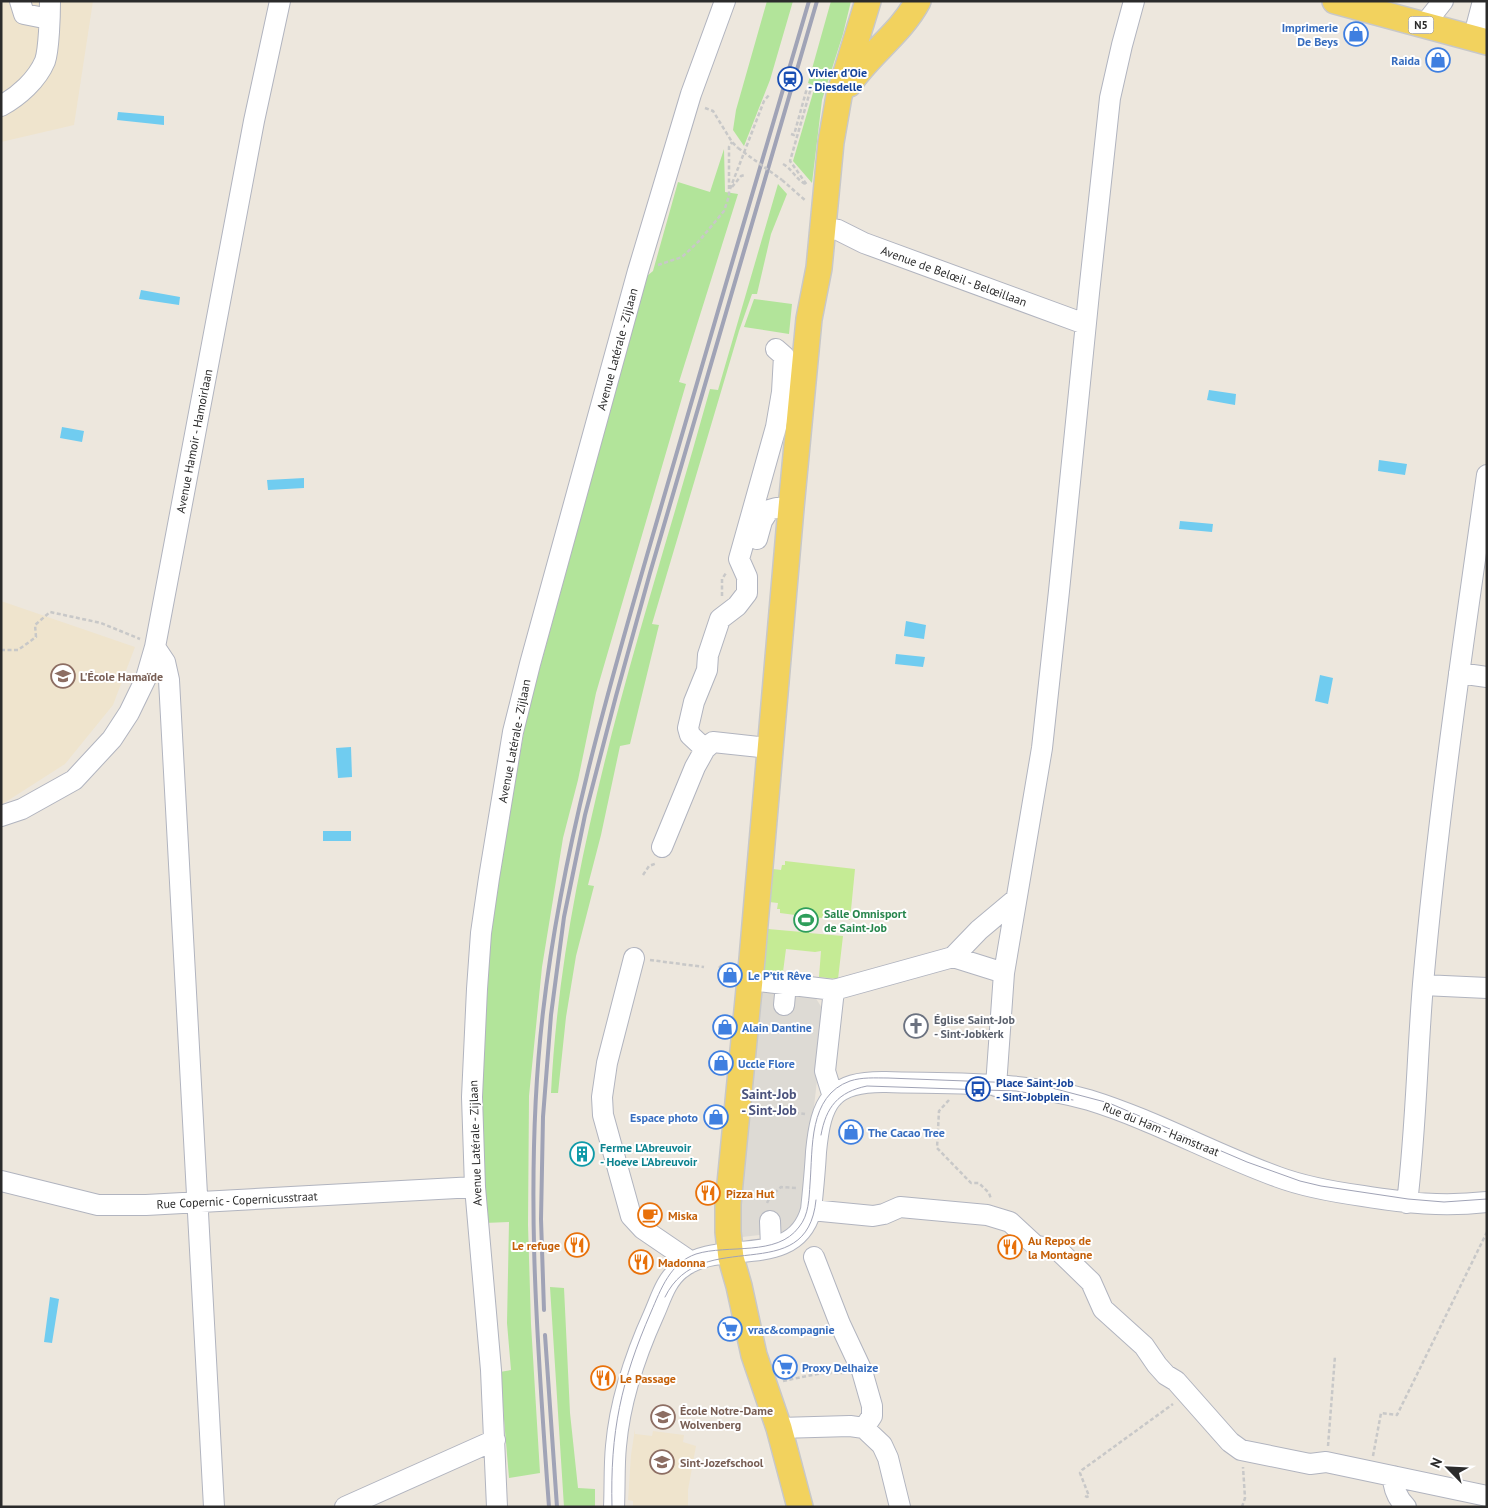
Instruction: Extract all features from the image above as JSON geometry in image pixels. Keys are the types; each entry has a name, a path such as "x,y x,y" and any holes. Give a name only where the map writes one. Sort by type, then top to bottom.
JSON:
{"main road":[{"path":"800,1507 779,1428 754,1355 730,1254 728,1204 768,788 769,748 809,319 824,228 836,111 868,1"},
{"path":"836,111 847,86 854,76 908,18 918,1"},
{"name":"N5","path":"1335,1 1480,40"}],"street":[{"path":"1,106 34,79 45,59 50,10 24,14 20,1"},
{"name":"Avenue Hamoir - Hamoirlaan","path":"1,816 22,809 74,780 112,740 129,713 146,678 155,647 254,121 280,1"},
{"name":"Avenue Latérale - Zijlaan","path":"497,1507 495,1440 476,1187 472,1097 473,1043 488,878 513,732 530,664 638,271 691,94 725,1"},
{"path":"996,1086 1004,972 1042,748 1110,98 1134,1"},
{"path":"1424,26 1443,1"},
{"path":"1480,2 1480,40"},
{"path":"859,31 867,40 874,44 883,43"},
{"name":"Avenue de Belœil - Belœillaan","path":"824,228 838,230 864,243 1086,324"},
{"path":"705,749 690,735 688,728 694,702 707,670 708,655 720,619 737,606 747,593 744,552 776,427 782,392 784,356 776,349"},
{"path":"1407,1203 1423,985 1435,863 1487,475"},
{"path":"744,552 755,543 762,521 769,510 790,508"},
{"path":"155,647 165,662 169,680 214,1507"},
{"path":"1459,673 1487,677"},
{"path":"662,847 695,767 705,749 713,742 769,748"},
{"path":"750,980 834,990 953,957 979,930 1016,898"},
{"path":"953,957 1004,972"},
{"path":"634,958 607,1063 602,1097 603,1115 631,1216 643,1229 687,1259 688,1264"},
{"path":"784,1005 786,984"},
{"path":"1423,985 1487,988"},
{"path":"614,1507 616,1443 629,1380 638,1353 663,1294 674,1275 688,1264 708,1256 785,1244 800,1233 807,1222 811,1210 820,1121 825,1108 834,1097 826,1071 834,990"},
{"name":"Rue du Ham - Hamstraat","path":"834,1097 846,1088 868,1082 996,1086 1052,1091 1088,1100 1280,1178 1321,1189 1407,1203 1451,1206 1487,1202"},
{"name":"Rue Copernic - Copernicusstraat","path":"1,1181 98,1205 146,1206 476,1187"},
{"path":"811,1210 874,1216 900,1207 987,1215 1010,1222 1036,1246 1057,1249 1091,1282 1103,1309 1144,1346 1166,1375 1176,1381 1230,1442 1241,1450 1310,1464 1326,1462 1487,1496"},
{"path":"768,1213 771,1247"},
{"path":"814,1257 840,1324 861,1368 872,1406 872,1416 864,1428"},
{"path":"779,1428 850,1426 864,1428 882,1445 888,1458 900,1507"},
{"path":"345,1507 495,1440"},
{"path":"1393,1476 1393,1486 1400,1501 1406,1507"}],"path":[{"path":"791,134 794,136 807,88 811,88 790,161 809,192"},
{"path":"638,271 682,258 724,211 730,190 764,101 769,95"},
{"path":"698,106 713,111 732,142 738,148 782,180 808,203 809,198"},
{"path":"730,190 729,147 732,142"},
{"path":"782,164 787,166 807,186"},
{"path":"730,190 741,176 745,175"},
{"path":"720,619 723,592 722,579 744,552"},
{"path":"1,650 18,650 36,637 35,625 50,612 100,624 133,636 155,647"},
{"path":"634,958 704,967"},
{"path":"949,1093 949,1100 939,1112 937,1148 971,1183 979,1183 989,1193 998,1217"},
{"path":"752,1102 759,1108 812,1115"},
{"path":"762,1198 770,1197 781,1187 800,1189"},
{"path":"768,1213 770,1197"},
{"path":"1370,1471 1381,1413 1397,1415 1487,1232"},
{"path":"1326,1462 1335,1356"},
{"path":"782,1381 822,1373 845,1373 861,1368"},
{"path":"1085,1496 1089,1497 1080,1473 1082,1470 1187,1393"},
{"path":"1241,1450 1245,1485 1245,1498 1242,1507"}],"shaded area":[{"path":"1,1 93,1 74,125 1,142"},
{"name":"L'École Hamaïde","path":"1,601 135,647 113,705 65,764 1,805"},
{"path":"759,991 815,997 822,1008 817,1080 802,1214 787,1232 742,1237 737,1235"},
{"name":"Sint-Jozefschool","path":"635,1429 635,1434 652,1436 653,1431 684,1435 683,1442 696,1446 688,1490 688,1507 633,1507 633,1501 628,1500"}],"green space":[{"path":"767,1 793,1 770,80 744,146 733,130 736,110"},
{"path":"831,1 851,1 843,34 822,100 812,183 793,161 815,86 808,83"},
{"path":"724,149 725,192 738,194 679,382 686,384 596,693 578,780 563,838 542,967 529,1096 528,1225 531,1324 540,1473 509,1478 500,1372 511,1370 507,1323 509,1222 484,1223 481,1125 491,931 507,828 527,715 647,276 653,271 678,182 710,192"},
{"path":"778,184 787,194 771,234 757,294 752,294 739,331 652,624 659,625 630,744 620,746 588,885 594,886 576,956 566,1017 558,1093 551,1093 559,1003 572,913 611,737 710,389 718,390"},
{"path":"754,299 792,304 789,334 744,327"},
{"name":"Salle Omnisport de Saint-Job","path":"785,861 855,869 850,920 810,917 809,933 843,936 838,979 819,977 821,951 786,949 783,972 764,971 768,929 802,932 803,916 780,913 780,909 777,909 778,903 769,902 773,869 781,870 782,865 785,865"},
{"path":"550,1287 564,1288 570,1413 578,1488 595,1489 595,1507 564,1507"}],"water":[{"path":"118,112 164,116 164,125 117,120"},
{"path":"141,290 180,297 179,305 139,299"},
{"path":"1209,390 1236,394 1235,405 1207,400"},
{"path":"62,427 84,431 82,442 60,438"},
{"path":"1379,460 1407,464 1405,475 1378,471"},
{"path":"304,478 304,488 268,490 267,480"},
{"path":"1180,521 1213,524 1212,532 1179,529"},
{"path":"906,621 926,625 924,639 904,636"},
{"path":"896,654 925,657 923,667 895,664"},
{"path":"1320,675 1333,678 1328,704 1315,701"},
{"path":"351,747 352,777 338,778 336,748"},
{"path":"323,831 351,831 351,841 323,841"},
{"path":"50,1297 59,1299 52,1343 44,1342"}],"tram line":[{"path":"612,1507 613,1455 625,1384 641,1337 663,1286 679,1264 696,1254 765,1246 790,1236 799,1227 805,1217 808,1206 815,1125 826,1098 836,1088 850,1081 864,1078 888,1078 1018,1083 1052,1088 1109,1103 1247,1162 1300,1181 1408,1199 1444,1202 1487,1199"},
{"path":"821,1135 826,1116 835,1102 848,1092 867,1086 1016,1091 1073,1100"},
{"path":"665,1297 681,1275 703,1263 774,1251 794,1243 808,1227 816,1200"}],"railway":[{"path":"549,1507 540,1384 534,1260 534,1135 543,1012 563,883 591,757 625,632 809,1"},
{"path":"544,1310 541,1219 543,1117 551,1015 564,917 585,815 650,573 817,1"},
{"path":"545,1335 557,1507"}],"place":[{"name":"Imprimerie De Beys","path":"1356,34"},
{"name":"Raida","path":"1438,60"},
{"name":"Vivier d'Oie - Diesdelle","path":"790,79"},
{"name":"L'École Hamaïde","path":"63,676"},
{"name":"Salle Omnisport de Saint-Job","path":"806,920"},
{"name":"Le P’tit Rêve","path":"730,975"},
{"name":"Église Saint-Job - Sint-Jobkerk","path":"916,1026"},
{"name":"Alain Dantine","path":"725,1027"},
{"name":"Uccle Flore","path":"721,1063"},
{"name":"Place Saint-Job - Sint-Jobplein","path":"978,1089"},
{"name":"Espace photo","path":"716,1117"},
{"name":"The Cacao Tree","path":"851,1132"},
{"name":"Ferme L'Abreuvoir - Hoeve L'Abreuvoir","path":"582,1154"},
{"name":"Pizza Hut","path":"708,1193"},
{"name":"Miska","path":"650,1215"},
{"name":"Le refuge","path":"577,1245"},
{"name":"Au Repos de la Montagne","path":"1010,1247"},
{"name":"Madonna","path":"641,1262"},
{"name":"vrac&compagnie","path":"730,1329"},
{"name":"Proxy Delhaize","path":"785,1367"},
{"name":"Le Passage","path":"603,1378"},
{"name":"École Notre-Dame Wolvenberg","path":"663,1417"},
{"name":"Sint-Jozefschool","path":"662,1462"}],"district":[{"name":"Saint-Job - Sint-Job","path":"769,1102"}]}
